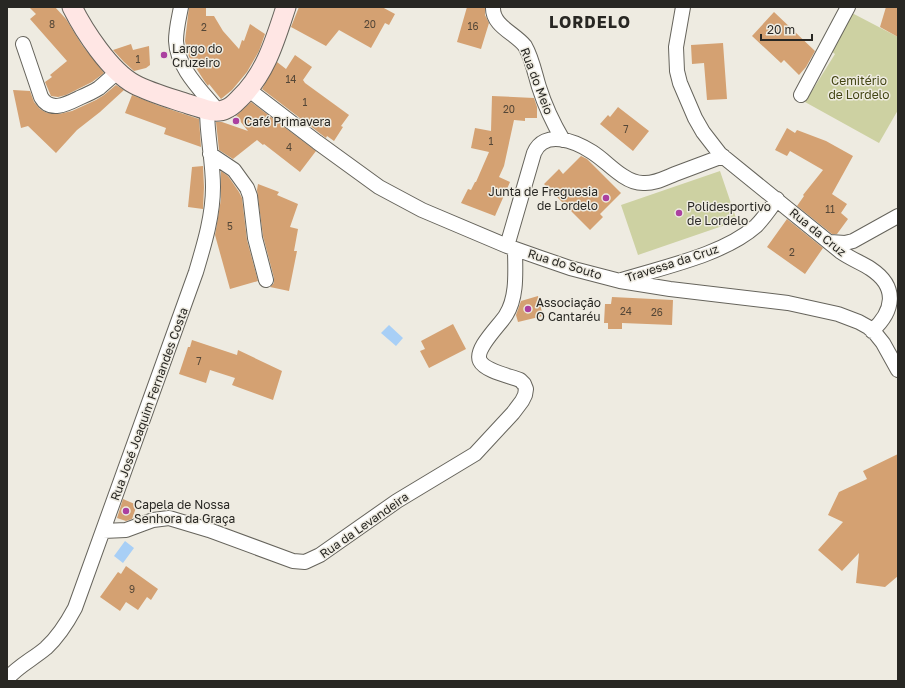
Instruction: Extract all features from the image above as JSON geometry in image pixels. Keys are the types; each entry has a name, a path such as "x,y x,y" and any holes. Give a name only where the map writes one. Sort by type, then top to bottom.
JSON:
{"main road":[{"path":"72,7 87,33 118,72 134,84 151,91 213,110 229,108 249,90 257,79 265,64 286,7"}],"street":[{"path":"181,7 176,35 177,49 182,64 213,110"},
{"name":"Rua do Meio","path":"493,7 498,23 515,36 527,50 551,118 563,140"},
{"name":"Rua da Cruz","path":"683,7 676,47 676,59 680,83 695,118 703,132 723,156 847,256 872,270 883,279 889,290 890,296 888,311 880,324 872,331"},
{"path":"801,95 848,7"},
{"path":"23,44 41,97 44,102 50,105 60,106 86,95 98,89 118,72"},
{"name":"Rua do Souto","path":"249,90 379,187 422,210 511,247 570,268 620,281 649,287 807,307 850,318 863,324 872,331 883,343 898,370"},
{"name":"Rua José Joaquim Fernandes Costa","path":"9,671 46,648 68,622 75,608 103,531 202,253 209,222 212,198 212,171 207,132 213,110"},
{"path":"511,247 536,147 540,142 554,139 563,140 585,148 623,177 641,183 654,182 723,156"},
{"path":"210,154 237,173 247,188 250,196 255,238 266,280"},
{"name":"Travessa da Cruz","path":"620,281 689,260 728,244 757,225 777,199"},
{"path":"830,242 845,243 853,241 898,216"},
{"name":"Rua da Levandeira","path":"103,531 126,530 153,520 169,518 209,530 293,561 305,562 312,559 397,501 475,454 513,413 526,395 524,384 520,380 486,367 479,360 478,355 484,343 501,322 509,309 514,289 511,247"}],"green space":[{"name":"Cemitério de Lordelo","path":"852,13 898,37 898,110 879,143 805,102 835,54 831,51"},
{"name":"Polidesportivo de Lordelo","path":"720,171 737,221 638,255 621,205"}],"water":[{"path":"389,325 403,338 396,346 381,333"},
{"path":"125,541 134,548 123,563 114,556"}],"building":[{"path":"29,7 55,7 66,19 82,45 104,73 92,82 66,95 58,97 51,96 45,82 52,77 50,75 67,61 30,19 36,14"},
{"path":"189,7 206,7 206,16 214,16 223,31 239,49 242,40 244,41 250,24 265,34 259,51 247,72 232,90 221,99 209,84 208,86 189,57 185,41"},
{"path":"299,7 382,7 395,14 389,25 385,23 371,48 339,30 326,46 291,27"},
{"path":"467,7 485,7 485,15 489,23 481,49 457,42"},
{"path":"886,7 898,7 898,37 880,27"},
{"path":"774,12 815,51 806,67 799,75 784,60 781,63 752,36"},
{"path":"723,43 727,99 707,100 704,63 692,64 691,45"},
{"path":"131,44 133,50 149,46 150,65 146,68 134,71 113,50"},
{"path":"295,55 312,67 303,80 305,83 349,115 341,126 343,127 334,141 327,136 326,138 262,89 277,62 286,69"},
{"path":"116,85 124,90 77,130 56,153 28,126 21,128 13,90 30,91 34,102 40,109 47,113 59,114 72,111 96,100"},
{"path":"132,95 199,119 201,147 164,134 166,128 125,113"},
{"path":"492,96 534,98 537,107 537,118 525,118 525,121 514,120 504,166 499,177 510,182 495,216 461,203 468,189 471,190 476,182 489,152 471,148 475,128 491,131"},
{"path":"251,102 316,151 300,172 257,140 233,159 219,150 216,122 222,122 248,131 236,116"},
{"path":"618,107 649,131 633,151 600,124 608,115 610,117"},
{"path":"787,128 795,133 797,130 826,141 853,156 832,194 847,204 841,213 848,219 837,234 832,234 797,206 804,196 803,195 823,170 790,151 787,156 775,150"},
{"path":"581,156 587,159 621,193 600,214 603,217 590,230 544,184 559,169 563,174"},
{"path":"203,166 203,209 188,207 192,167"},
{"path":"221,171 228,176 242,198 247,240 258,281 230,289 215,235 221,199"},
{"path":"258,184 279,192 277,195 298,204 290,227 298,229 294,251 297,251 289,291 270,287 274,283 274,278 263,236 257,190"},
{"path":"787,219 823,248 805,274 767,247"},
{"name":"Associação O Cantaréu","path":"538,296 543,316 518,322 516,315 521,301"},
{"path":"612,297 673,300 672,325 622,323 622,329 608,329 608,323 604,323 605,304 611,304"},
{"path":"453,324 466,349 429,368 420,351 425,349 421,341"},
{"path":"192,340 237,355 238,350 282,371 273,400 232,385 235,378 210,370 206,383 179,374 188,347 190,347"},
{"path":"898,454 898,576 885,587 856,583 859,553 842,571 818,550 843,522 828,515 839,492 867,479 863,471"},
{"name":"Capela de Nossa Senhora da Graça","path":"123,499 137,505 132,519 126,521 117,518"},
{"path":"126,566 158,589 151,600 147,597 138,610 126,602 120,611 100,597 118,572 121,574"}],"place":[{"name":"Largo do Cruzeiro","path":"164,55"},
{"name":"Café Primavera","path":"236,121"},
{"name":"Junta de Freguesia de Lordelo","path":"606,198"},
{"name":"Polidesportivo de Lordelo","path":"679,213"},
{"name":"Associação O Cantaréu","path":"528,309"},
{"name":"Capela de Nossa Senhora da Graça","path":"126,511"}],"district":[{"name":"LORDELO","path":"590,22"}]}
